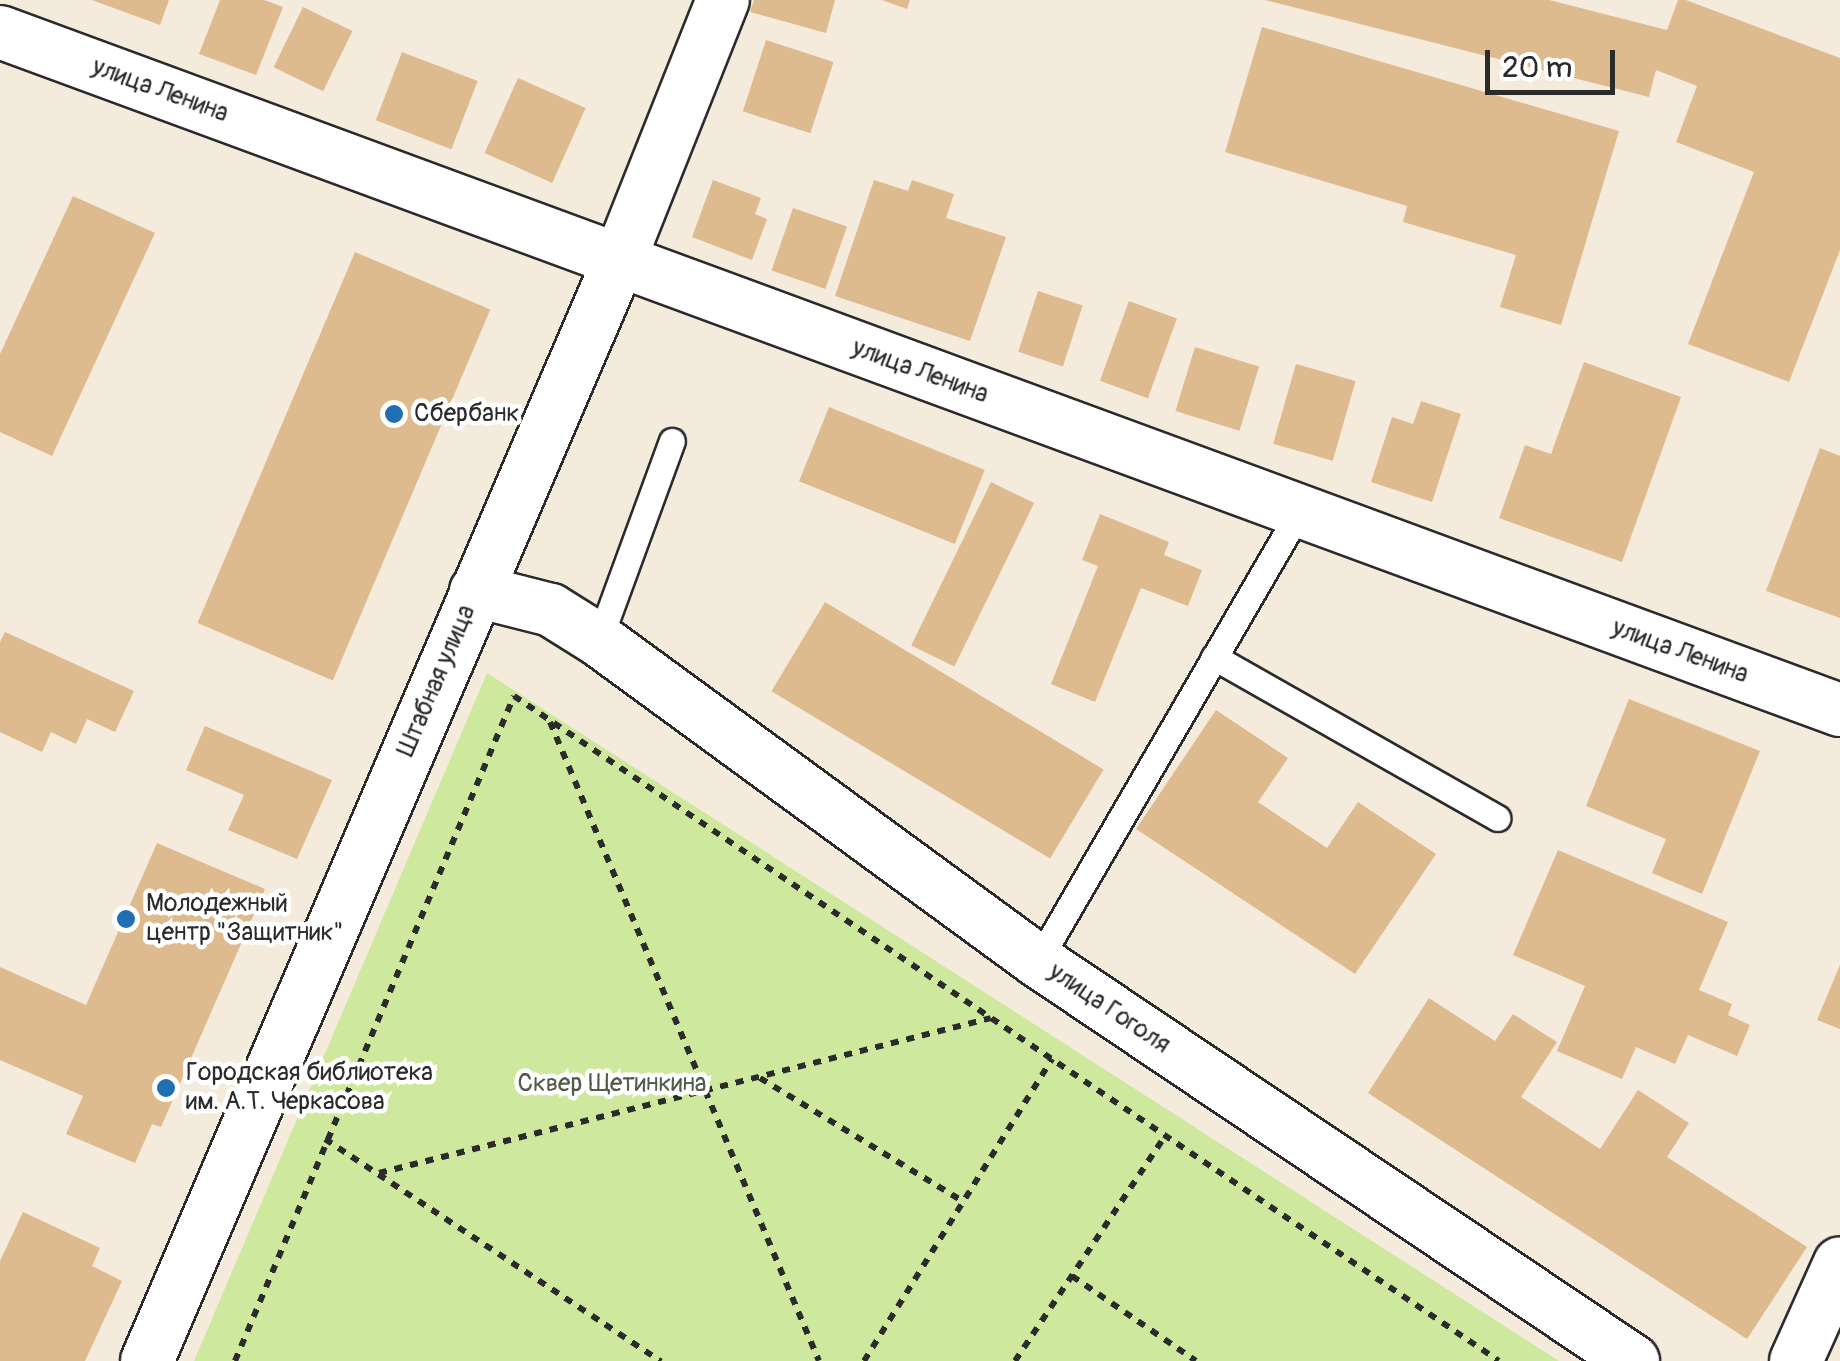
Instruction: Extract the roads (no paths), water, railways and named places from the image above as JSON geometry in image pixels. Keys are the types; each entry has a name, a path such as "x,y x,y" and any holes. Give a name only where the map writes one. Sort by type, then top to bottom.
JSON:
{"street":[{"name":"Штабная улица","path":"147,1361 619,261 723,0"},
{"name":"улица Ленина","path":"0,32 1840,710"},
{"name":"улица Гоголя","path":"476,591 551,610 598,640 1038,961 1632,1361"},
{"path":"1796,1361 1840,1263"}],"lane":[{"path":"598,640 672,442"},
{"path":"1038,961 1299,512"},
{"path":"1214,657 1497,818"}],"place":[{"name":"Сбербанк","path":"394,414"},
{"name":"Молодежный центр \"Защитник\"","path":"126,919"},
{"name":"Городская библиотека им. А.Т. Черкасова","path":"166,1088"}],"park label":[{"name":"Сквер Щетинкина","path":"612,1084"}]}
